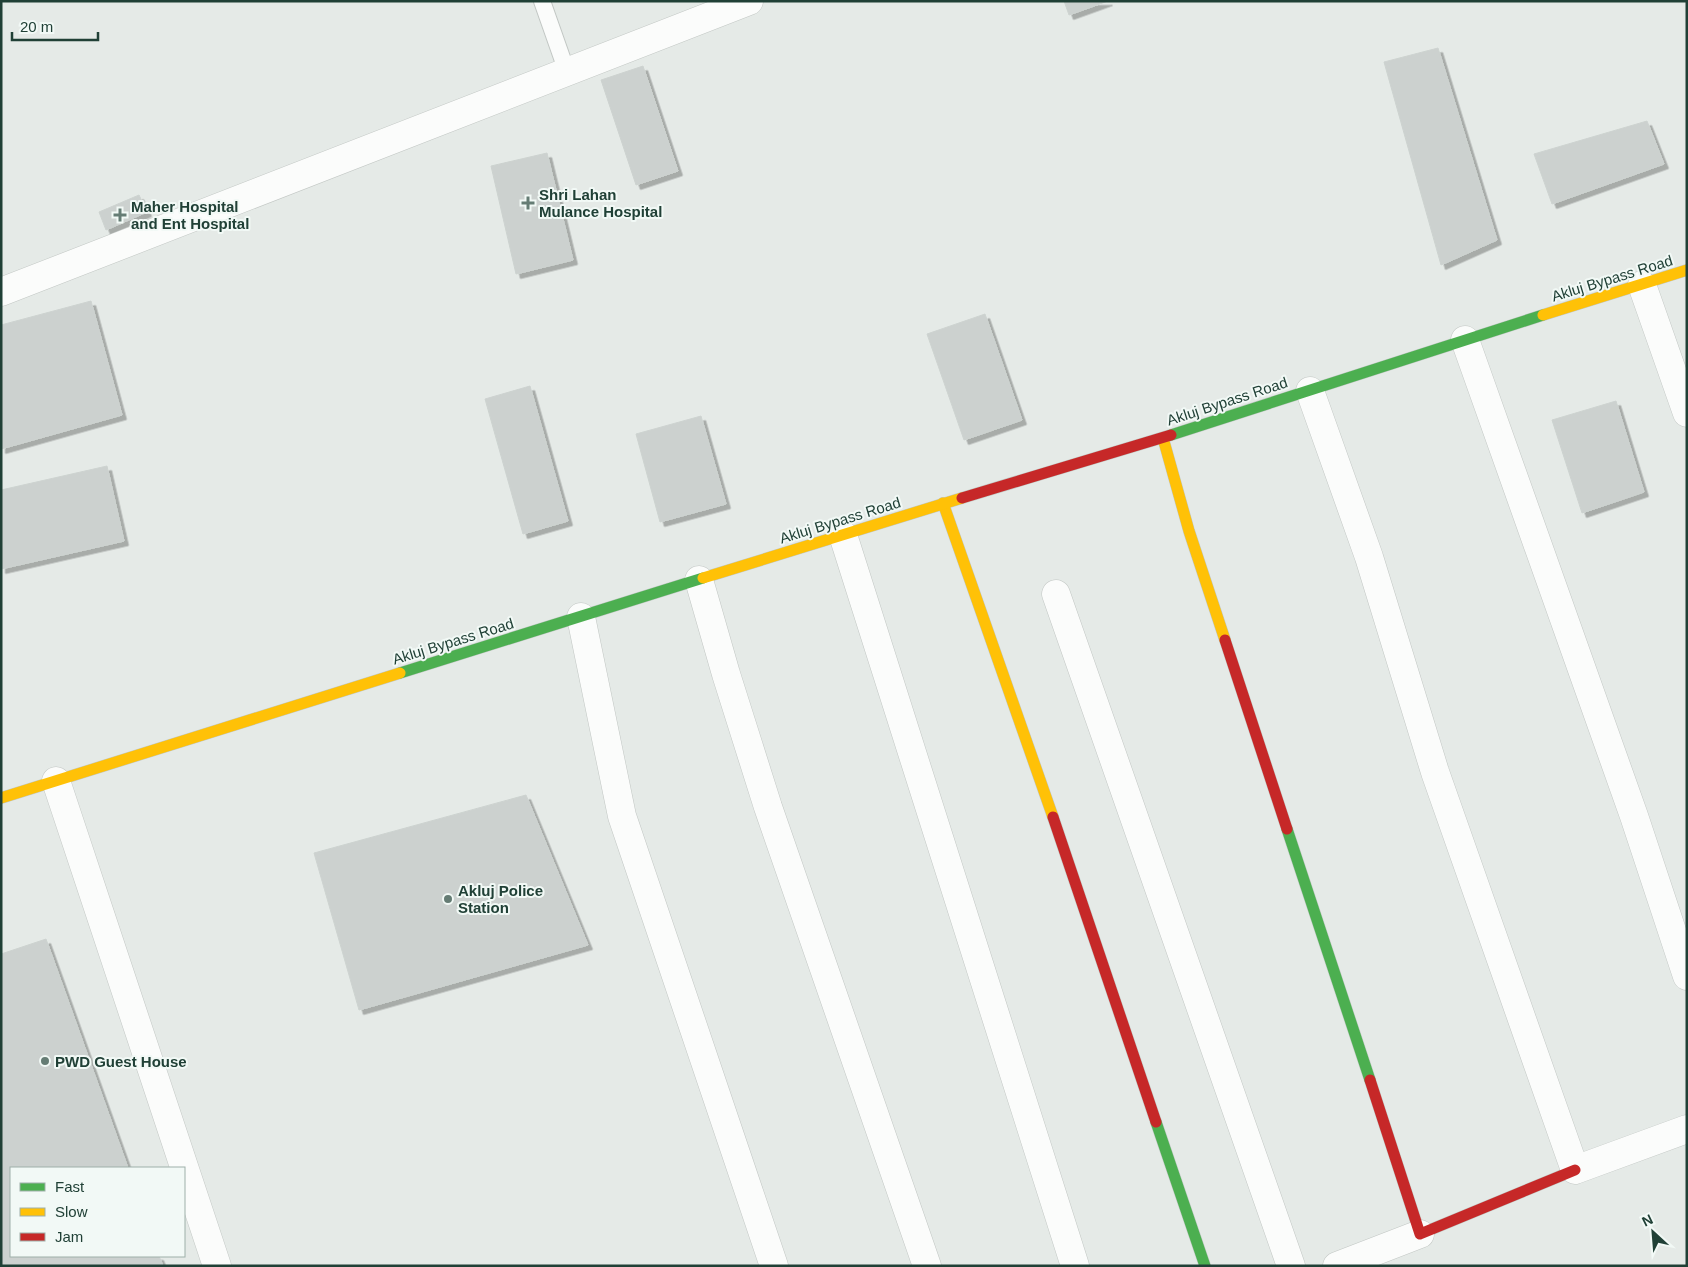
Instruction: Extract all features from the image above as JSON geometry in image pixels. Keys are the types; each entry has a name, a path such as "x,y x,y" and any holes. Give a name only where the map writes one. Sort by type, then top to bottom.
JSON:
{"street":[{"path":"1,292 749,1"},
{"name":"Akluj Bypass Road","path":"1,798 943,503 1162,438 1687,270"},
{"path":"1642,285 1687,413"},
{"path":"1464,340 1630,806 1687,976"},
{"path":"1310,391 1369,557 1435,772 1575,1170"},
{"path":"1162,438 1189,531 1420,1234"},
{"path":"943,503 1027,740 1206,1266"},
{"path":"843,535 1075,1266"},
{"path":"699,580 768,807 927,1266"},
{"path":"1056,594 1291,1266"},
{"path":"580,617 622,816 774,1266"},
{"path":"56,781 184,1167"},
{"path":"1337,1266 1575,1170 1687,1128"},
{"path":"185,1170 217,1266"}],"lane":[{"path":"542,1 567,72"}],"building":[{"path":"1064,1 1108,1 1069,15"},
{"path":"1438,48 1497,240 1441,265 1384,62"},
{"path":"643,66 678,171 636,185 601,80"},
{"path":"1647,121 1664,164 1552,204 1534,154"},
{"path":"547,153 573,260 516,274 491,166"},
{"path":"139,195 147,212 106,230 99,212"},
{"path":"91,301 122,415 1,449 1,325"},
{"path":"985,314 1022,420 964,440 927,334"},
{"path":"530,386 568,521 523,534 485,399"},
{"path":"1616,401 1644,492 1582,513 1552,420"},
{"path":"701,416 726,504 660,522 636,434"},
{"path":"107,466 124,541 1,569 1,490"},
{"name":"Akluj Police Station","path":"526,795 588,945 359,1010 314,853"},
{"name":"PWD Guest House","path":"46,939 128,1167 10,1167 10,1257 159,1257 163,1266 1,1266 1,954"}],"traffic: fast":[{"path":"1171,435 1543,315"},
{"path":"400,673 703,578"},
{"path":"1287,829 1370,1080"},
{"path":"1156,1122 1205,1266"}],"traffic: slow":[{"path":"1543,315 1687,270"},
{"path":"1163,438 1189,531 1225,640"},
{"path":"703,578 962,498"},
{"path":"943,503 1053,817"},
{"path":"1,798 400,673"}],"traffic: jam":[{"path":"962,498 1171,435"},
{"path":"1225,640 1287,829"},
{"path":"1053,817 1156,1122"},
{"path":"1370,1080 1420,1234 1575,1170"}],"place":[{"name":"Shri Lahan Mulance Hospital","path":"528,203"},
{"name":"Maher Hospital and Ent Hospital","path":"120,215"},
{"name":"Akluj Police Station","path":"448,899"},
{"name":"PWD Guest House","path":"45,1061"}]}
